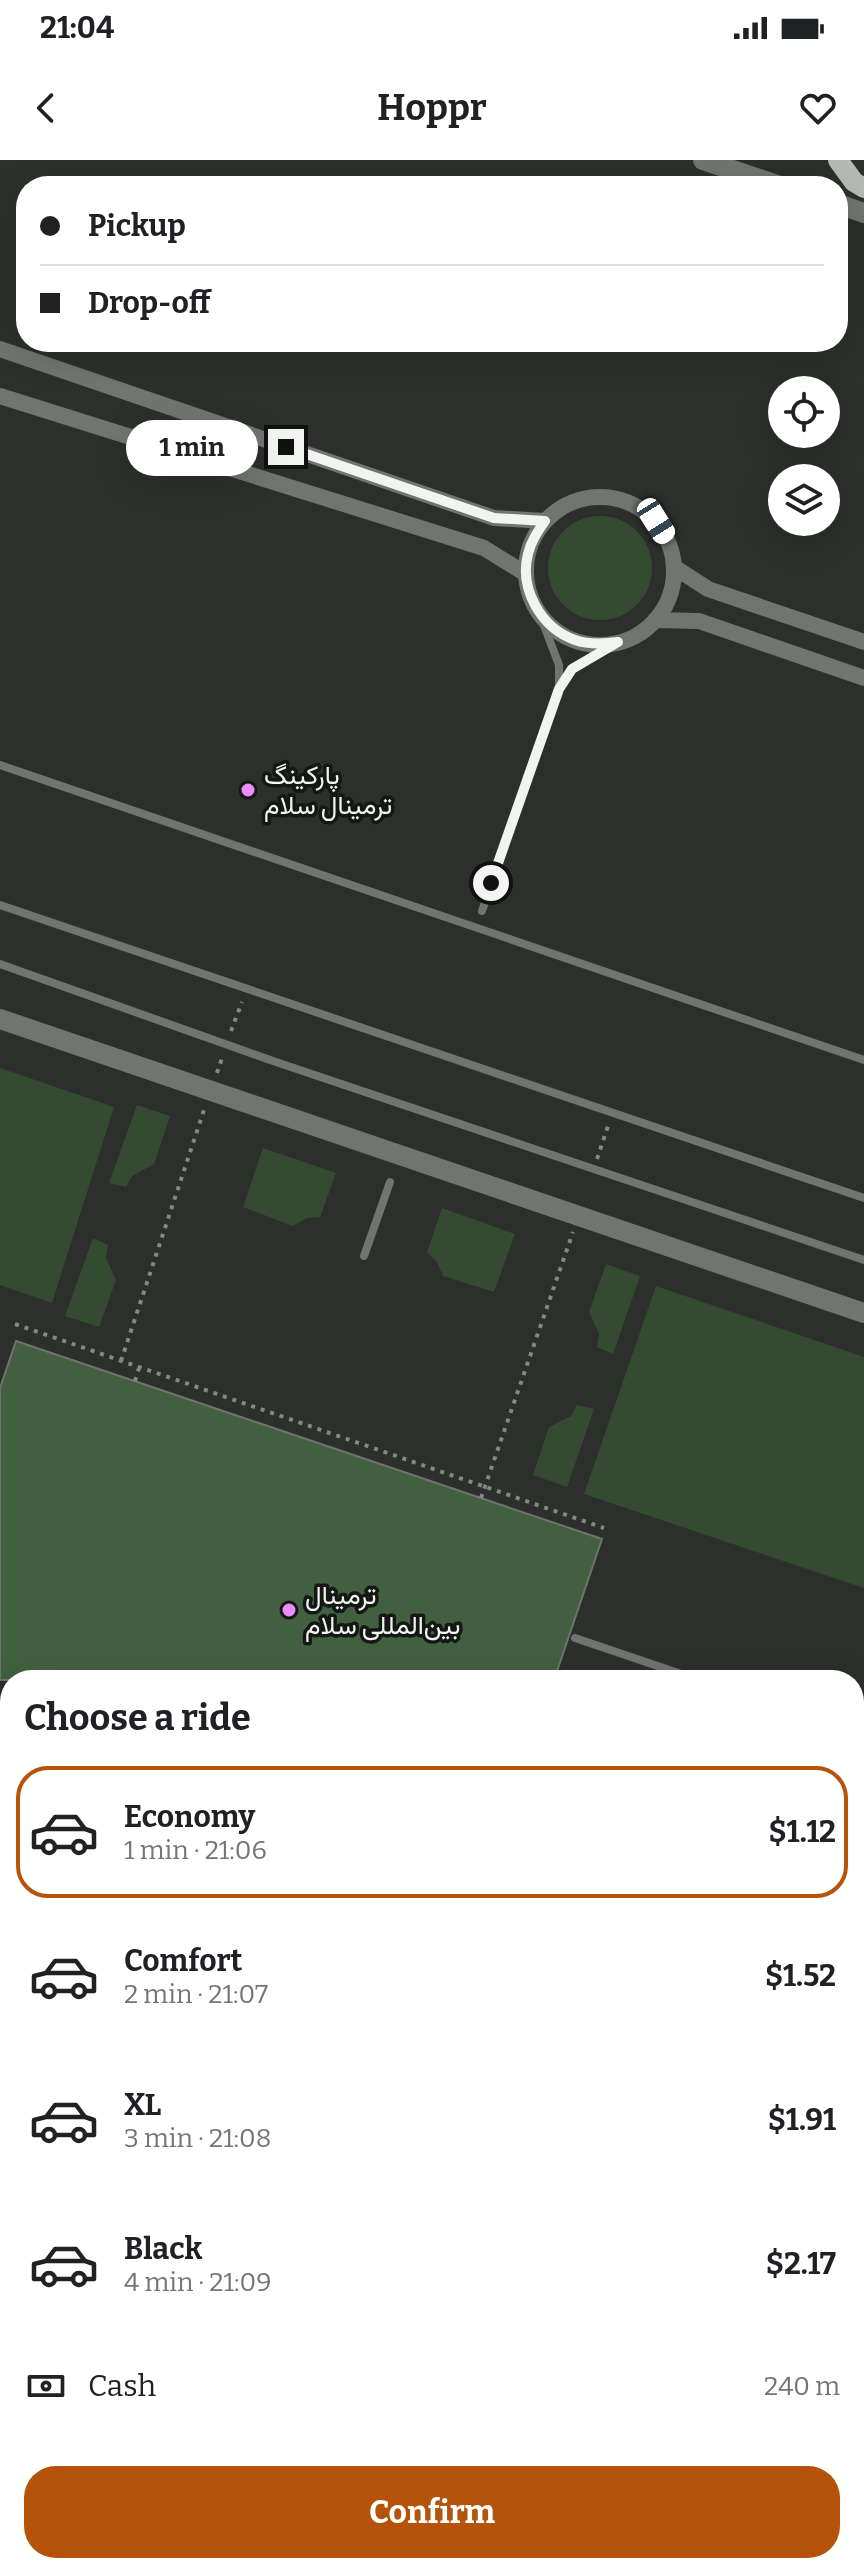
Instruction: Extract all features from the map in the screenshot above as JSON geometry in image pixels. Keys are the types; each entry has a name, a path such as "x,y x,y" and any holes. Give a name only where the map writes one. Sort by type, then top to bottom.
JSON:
{"main road":[{"path":"838,160 854,182 864,188"}],"street":[{"path":"703,160 750,176"},
{"path":"0,349 494,518 545,521"},
{"path":"0,396 484,548 526,574"},
{"path":"588,497 613,497 636,506 656,521 669,542 674,567 673,586 655,620 638,634 618,642 597,644 575,640 556,630 540,615 530,596 526,574 527,555 545,521 564,505 588,497"},
{"path":"674,567 708,589 864,642"},
{"path":"655,620 699,621 864,678"},
{"path":"0,1019 864,1313"}],"lane":[{"path":"540,615 559,665 559,689"},
{"path":"482,911 559,689 572,669 618,642"},
{"path":"0,765 864,1060"},
{"path":"0,905 864,1198"},
{"path":"0,964 864,1260"},
{"path":"364,1256 390,1182"},
{"path":"575,1638 669,1670"}],"path":[{"path":"121,1361 246,988"},
{"path":"594,1169 612,1112"},
{"path":"481,1498 578,1216"},
{"path":"15,1324 604,1528"},
{"path":"135,1381 139,1367"}],"green space":[{"path":"600,516 620,520 637,531 648,548 652,568 648,588 637,605 620,616 600,620 580,616 563,605 552,588 548,568 552,548 563,531 580,520"},
{"path":"0,1068 114,1107 52,1303 0,1285"},
{"path":"137,1105 170,1116 154,1164 132,1176 126,1187 109,1183"},
{"path":"263,1148 336,1173 320,1217 307,1218 293,1226 243,1207"},
{"path":"442,1208 515,1234 494,1292 443,1276 437,1262 427,1252"},
{"path":"93,1238 108,1245 106,1258 116,1280 99,1327 65,1316"},
{"path":"606,1264 640,1276 613,1354 597,1347 599,1334 589,1312"},
{"path":"656,1286 864,1357 864,1588 584,1494"},
{"path":"577,1405 594,1409 567,1487 533,1475 549,1427 571,1416"}],"building":[{"name":"ترمینال بین‌المللی سلام","path":"16,1341 602,1539 557,1670 0,1670 0,1388"}],"place":[{"name":"پارکینگ ترمینال سلام","path":"248,790"},
{"name":"ترمینال بین‌المللی سلام","path":"289,1610"}],"route":[{"path":"286,447 494,518 545,521 527,555 530,596 540,615 556,630 575,640 597,644 618,642 572,669 559,689 491,883"}]}
